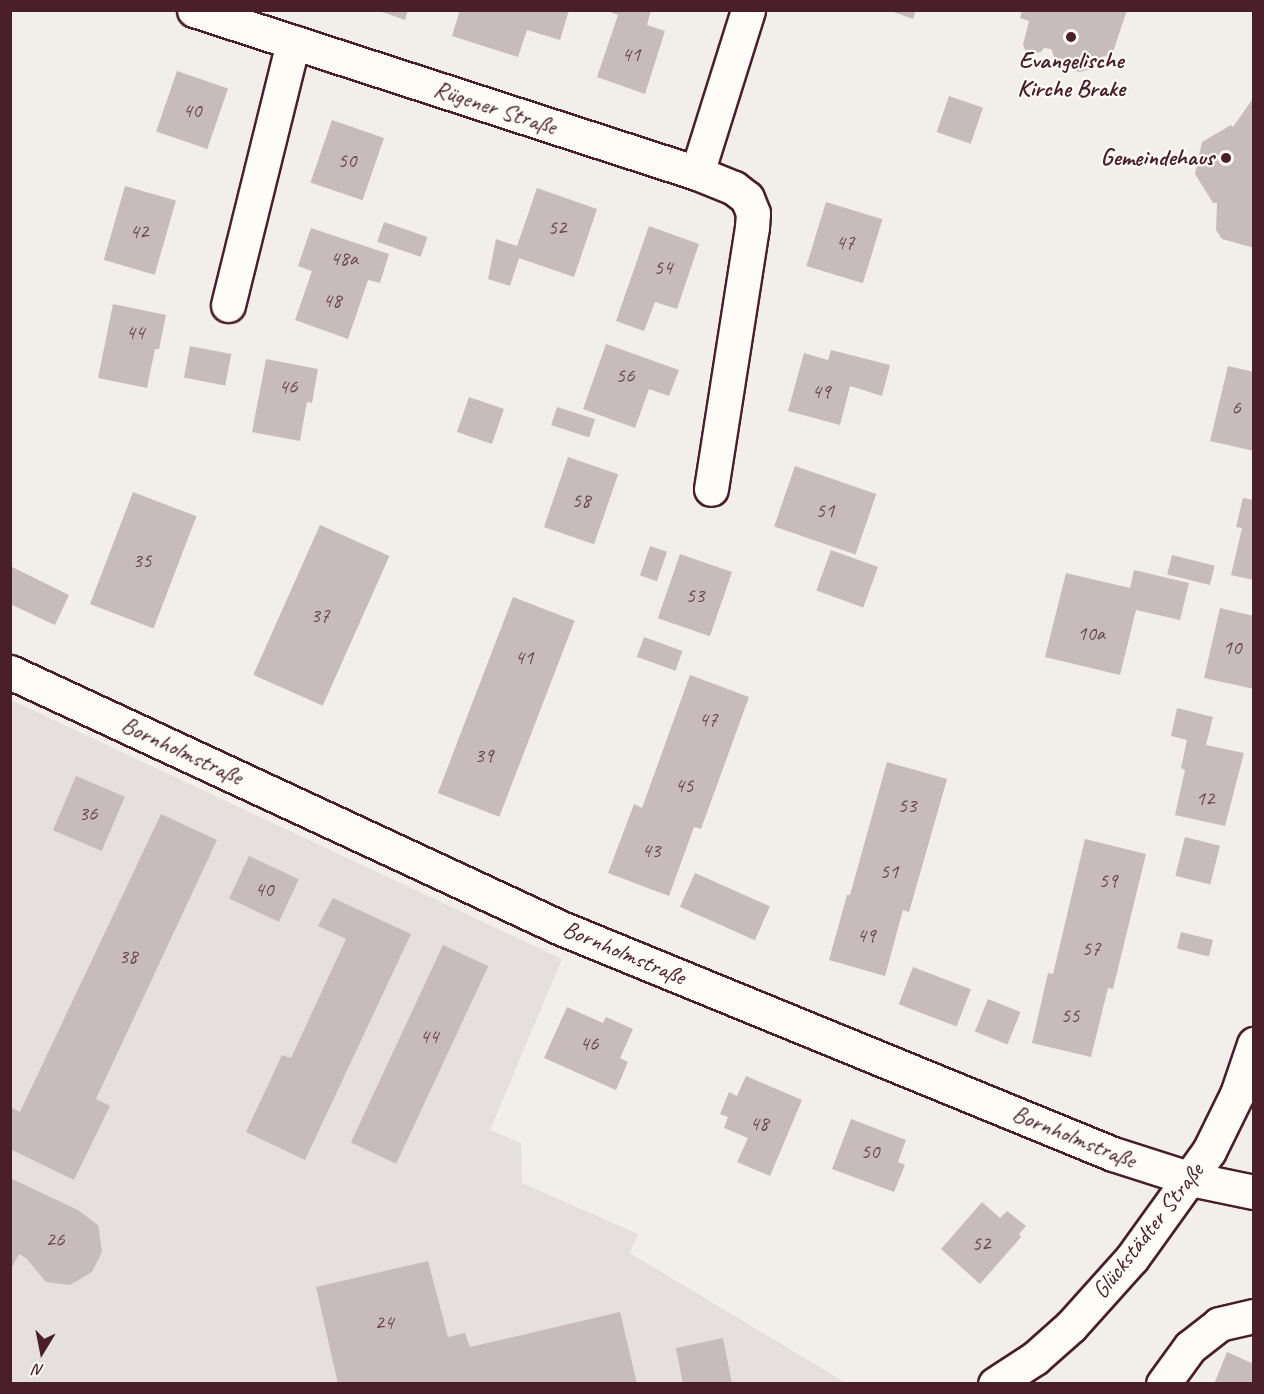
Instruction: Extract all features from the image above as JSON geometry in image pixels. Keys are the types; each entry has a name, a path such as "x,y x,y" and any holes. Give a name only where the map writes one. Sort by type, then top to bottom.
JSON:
{"street":[{"name":"Rügener Straße","path":"194,10 697,173 734,188 747,198 753,213 711,489"},
{"path":"697,173 748,10"},
{"path":"228,305 293,42"},
{"name":"Bornholmstraße","path":"10,672 561,928 1113,1154 1191,1179 1254,1192"},
{"name":"Glückstädter Straße","path":"995,1383 1035,1358 1071,1326 1132,1258 1191,1179 1226,1120 1254,1044"},
{"path":"1163,1383 1190,1347 1219,1324 1254,1316"}],"shaded area":[{"path":"11,700 562,959 490,1130 521,1143 522,1183 638,1234 630,1253 846,1383 11,1384"}],"building":[{"path":"377,10 408,10 405,20"},
{"path":"460,10 569,10 560,40 527,30 518,57 452,36"},
{"path":"605,10 651,10 647,25 665,31 645,94 597,77 618,15"},
{"path":"888,10 916,10 913,19"},
{"name":"Evangelische Kirche Brake","path":"1022,10 1127,10 1111,58 1104,56 1091,69 1080,72 1065,69 1057,63 1051,49 1044,48 1041,52 1031,54 1025,50 1023,45 1029,21 1020,18"},
{"path":"177,71 228,89 207,149 156,132"},
{"path":"949,96 983,108 971,144 937,132"},
{"name":"Gemeindehaus","path":"1254,97 1254,248 1222,239 1216,230 1217,203 1213,203 1195,174 1202,142 1231,125 1233,127"},
{"path":"332,120 384,138 363,200 311,182"},
{"path":"125,186 176,201 155,275 104,260"},
{"path":"537,188 597,209 574,277 519,258 510,286 488,279 496,239 517,246"},
{"path":"826,202 882,219 863,283 806,266"},
{"path":"384,222 427,237 421,257 377,242"},
{"path":"649,226 699,244 677,309 655,302 644,331 616,321"},
{"path":"311,228 389,254 380,283 368,280 348,339 295,320 312,271 298,266"},
{"path":"113,304 166,315 159,349 155,349 147,388 98,378"},
{"path":"606,344 679,370 669,396 649,389 635,428 583,409"},
{"path":"190,346 231,354 225,385 184,377"},
{"path":"831,350 890,365 882,396 850,386 840,425 788,411 804,353 828,360"},
{"path":"266,359 318,369 312,403 307,402 300,441 252,432"},
{"path":"1228,366 1254,372 1254,451 1210,441"},
{"path":"469,397 504,409 492,444 457,432"},
{"path":"557,407 595,419 589,437 551,425"},
{"path":"568,457 618,474 594,544 544,527"},
{"path":"795,466 876,494 855,555 774,527"},
{"path":"133,492 196,516 153,628 90,604"},
{"path":"1243,498 1254,500 1254,580 1231,575 1242,528 1236,527"},
{"path":"320,525 389,556 323,706 253,675"},
{"path":"650,546 667,552 657,581 640,575"},
{"path":"831,550 878,567 863,608 816,590"},
{"path":"680,554 732,572 710,636 658,618"},
{"path":"1172,555 1215,566 1210,585 1167,574"},
{"path":"10,566 69,595 55,625 10,604"},
{"path":"1134,570 1189,583 1180,620 1136,610 1120,675 1045,657 1066,573 1130,588"},
{"path":"513,597 575,621 499,817 438,793"},
{"path":"1220,608 1254,616 1254,689 1204,678"},
{"path":"644,637 683,651 675,671 637,657"},
{"path":"690,675 749,697 701,829 694,827 669,896 608,873 634,804 642,808"},
{"path":"1177,708 1213,717 1206,745 1244,753 1225,826 1175,815 1185,770 1181,768 1187,740 1171,736"},
{"path":"887,762 947,779 909,912 903,910 885,976 829,960 847,895 850,895"},
{"path":"76,776 125,797 102,851 53,830"},
{"path":"161,814 217,840 96,1099 110,1106 74,1180 10,1149 10,1107 20,1112"},
{"path":"1185,837 1220,846 1210,885 1175,876"},
{"path":"1085,839 1146,854 1113,989 1108,988 1091,1057 1032,1043 1048,973 1053,974"},
{"path":"249,856 299,879 279,922 229,899"},
{"path":"695,873 770,906 755,940 680,907"},
{"path":"333,898 411,934 305,1160 246,1132 282,1055 291,1058 346,939 318,926"},
{"path":"1181,932 1213,940 1209,956 1177,948"},
{"path":"443,945 488,966 396,1164 351,1143"},
{"path":"913,967 971,989 957,1027 899,1004"},
{"path":"988,999 1020,1012 1007,1045 975,1031"},
{"path":"567,1007 603,1023 606,1017 633,1029 620,1058 628,1062 616,1090 544,1058"},
{"path":"746,1076 802,1100 770,1176 737,1162 748,1138 724,1128 728,1117 720,1114 729,1092 737,1096"},
{"path":"851,1119 906,1140 898,1162 905,1165 894,1192 832,1169"},
{"path":"10,1178 78,1210 98,1225 102,1252 92,1272 70,1285 46,1282 26,1258 19,1254 10,1271"},
{"path":"982,1202 1000,1218 1007,1211 1026,1226 1019,1234 1021,1237 980,1284 941,1249"},
{"path":"428,1261 448,1337 465,1333 470,1347 620,1312 637,1384 338,1384 316,1287"},
{"path":"723,1338 732,1384 683,1384 676,1348"},
{"path":"1227,1352 1254,1364 1254,1384 1214,1384"}],"place":[{"name":"Evangelische Kirche Brake","path":"1071,37"},
{"name":"Gemeindehaus","path":"1226,158"}]}
